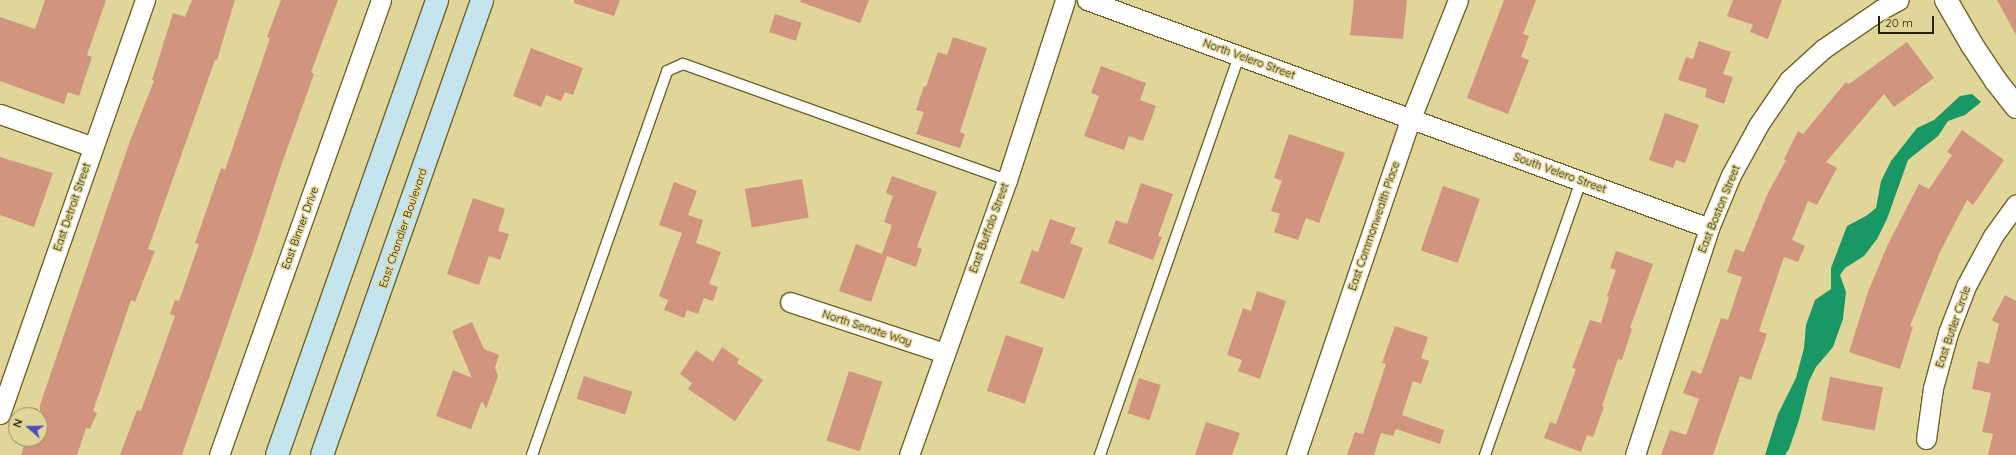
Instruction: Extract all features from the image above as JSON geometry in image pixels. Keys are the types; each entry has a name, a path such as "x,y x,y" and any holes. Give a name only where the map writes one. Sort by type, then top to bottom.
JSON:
{"main road":[{"path":"277,455 437,0"},
{"name":"East Chandler Boulevard","path":"322,455 482,0"}],"street":[{"name":"East Detroit Street","path":"0,414 6,375 93,147 145,0"},
{"name":"East Binner Drive","path":"219,455 381,0"},
{"name":"East Buffalo Street","path":"908,455 1007,180 1065,0"},
{"name":"North Velero Street","path":"1087,0 1411,118"},
{"name":"East Commonwealth Place","path":"1296,455 1411,118 1458,0"},
{"name":"East Boston Street","path":"1635,455 1709,228 1731,175 1759,124 1789,80 1823,49 1880,10 1899,0"},
{"path":"1946,0 1972,45 1996,81 2016,107"},
{"path":"0,114 93,147"},
{"name":"South Velero Street","path":"1411,118 1709,228"},
{"name":"East Butler Circle","path":"1926,439 1933,388 1948,333 1966,286 1993,236 2016,204"},
{"name":"North Senate Way","path":"790,302 944,353"}],"lane":[{"path":"1100,455 1239,55"},
{"path":"532,455 667,71 683,64 1007,180"},
{"path":"1485,455 1581,181"}],"shaded area":[{"path":"1972,94 1981,102 1965,115 1948,121 1938,136 1908,160 1887,219 1877,239 1864,256 1845,268 1840,275 1846,292 1843,319 1833,347 1816,367 1809,381 1799,420 1789,449 1785,455 1765,455 1778,414 1796,378 1804,348 1806,325 1815,300 1831,289 1831,268 1847,226 1866,216 1876,208 1881,181 1891,161 1917,128 1934,120 1960,96"}],"building":[{"path":"45,0 106,0 87,55 92,57 79,96 68,92 64,104 0,81 0,17 35,29"},
{"path":"192,0 235,0 217,60 215,60 148,249 155,251 135,302 131,300 93,411 97,413 90,429 86,428 77,455 21,455 24,447 48,447 48,407 40,407 40,405 130,141 154,81 152,80 173,13 185,17"},
{"path":"281,0 338,0 311,72 314,74 182,455 120,455 137,410 141,411 175,316 170,314 175,300 179,301 199,244 195,243 221,168 225,170 270,38 267,37"},
{"path":"574,0 620,0 614,16 574,3"},
{"path":"801,0 869,0 860,23 800,2"},
{"path":"1354,0 1407,0 1403,39 1350,35"},
{"path":"1504,0 1536,0 1523,34 1529,36 1521,57 1529,60 1508,114 1467,98"},
{"path":"1733,0 1782,0 1768,39 1750,32 1753,25 1727,16"},
{"path":"1997,0 2016,0 2016,35"},
{"path":"775,14 802,23 796,41 769,32"},
{"path":"953,37 987,48 960,132 965,134 960,148 916,134 924,112 916,110 924,86 926,87 938,52 947,55"},
{"path":"1699,41 1731,52 1723,74 1733,77 1724,104 1705,97 1707,89 1678,80 1686,57 1693,59"},
{"path":"1907,42 1934,78 1894,107 1884,94 1826,162 1837,168 1817,205 1808,201 1792,240 1805,246 1798,262 1784,257 1759,331 1767,334 1751,380 1740,376 1713,455 1661,455 1670,430 1686,435 1699,399 1683,393 1692,370 1701,374 1721,318 1728,320 1742,277 1727,272 1735,249 1744,252 1767,195 1786,160 1784,159 1798,131 1803,134 1846,82 1849,84"},
{"path":"531,48 583,68 573,95 565,92 561,101 546,95 541,107 513,96"},
{"path":"1101,66 1146,83 1140,100 1156,106 1143,141 1129,136 1124,150 1084,136 1099,96 1091,93"},
{"path":"1665,113 1699,125 1685,163 1676,160 1673,168 1649,160"},
{"path":"1962,130 2004,160 1973,205 1967,200 1940,252 1910,326 1913,327 1900,369 1849,352 1868,292 1888,244 1919,184 1929,189 1952,155 1947,152"},
{"path":"1289,134 1345,153 1319,223 1306,218 1298,240 1274,232 1280,214 1271,211 1282,181 1274,178"},
{"path":"0,157 53,173 34,227 0,215"},
{"path":"892,176 937,192 917,247 922,249 916,267 887,256 871,302 839,291 856,244 882,254 892,225 884,222 893,196 886,193"},
{"path":"802,179 809,217 752,227 745,189"},
{"path":"674,182 697,191 688,215 703,220 696,243 721,252 709,284 718,287 713,301 704,298 698,314 687,310 684,318 664,310 668,300 659,296 682,233 659,225"},
{"path":"1141,183 1173,194 1158,236 1162,237 1153,260 1108,243 1116,220 1127,224"},
{"path":"1443,186 1480,199 1458,263 1421,250"},
{"path":"473,198 505,209 498,231 509,234 500,260 489,256 479,285 447,274"},
{"path":"1050,219 1076,228 1070,243 1083,248 1064,299 1020,283 1032,250 1038,252"},
{"path":"1616,251 1653,264 1630,328 1632,329 1622,360 1618,359 1602,406 1604,407 1593,437 1587,435 1581,452 1544,438 1550,422 1556,424 1576,369 1572,368 1590,320 1601,323 1609,297 1607,296 1616,270 1610,268"},
{"path":"1257,291 1286,301 1260,379 1238,371 1242,360 1227,355 1243,308 1251,311"},
{"path":"2005,295 2016,301 2016,455 1988,455 1993,434 1982,432 1991,393 1972,389 1978,361 1989,364 1999,324 1992,320"},
{"path":"472,322 484,349 499,355 495,368 498,376 486,409 483,402 481,403 471,429 436,416 453,370 472,378 452,331"},
{"path":"1395,326 1428,337 1421,358 1429,361 1421,384 1413,381 1402,415 1444,430 1440,444 1396,429 1393,436 1381,433 1374,455 1347,455 1355,432 1363,434 1386,364 1382,363"},
{"path":"1006,335 1044,348 1025,404 987,391"},
{"path":"722,347 739,359 737,363 763,380 735,421 688,389 692,383 680,374 696,350 713,362"},
{"path":"849,371 882,382 860,451 826,440"},
{"path":"584,376 633,392 625,415 577,399"},
{"path":"1830,377 1883,387 1875,430 1822,420"},
{"path":"1139,378 1161,385 1149,420 1128,413"},
{"path":"1206,422 1240,433 1232,455 1195,455"}]}
